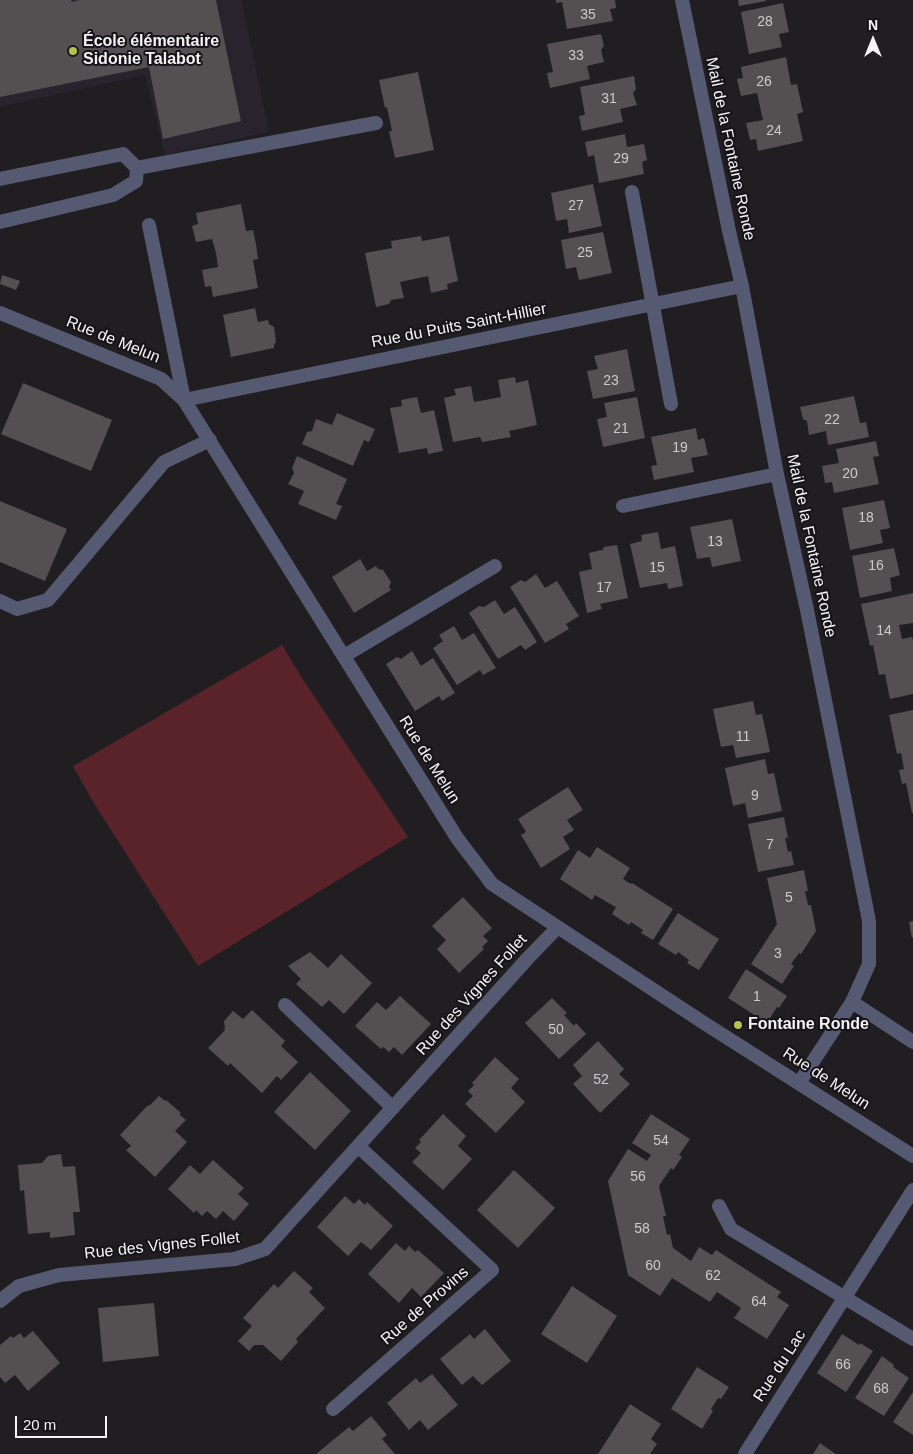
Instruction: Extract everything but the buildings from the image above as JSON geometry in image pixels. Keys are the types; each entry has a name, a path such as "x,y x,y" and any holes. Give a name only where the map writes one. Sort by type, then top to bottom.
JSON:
{"street":[{"name":"Mail de la Fontaine Ronde","path":"682,0 742,286 777,474 809,620 869,921 869,964 852,1002 799,1083"},
{"path":"137,168 376,123"},
{"path":"0,179 123,154 137,168 136,181 113,195 0,222"},
{"path":"632,192 671,404"},
{"path":"149,225 184,400"},
{"name":"Rue du Puits Saint-Hillier","path":"184,400 742,286"},
{"name":"Rue de Melun","path":"0,313 161,378 184,400 457,838 492,884 557,928 913,1156"},
{"path":"0,601 17,610 48,600 164,462 210,440"},
{"path":"623,506 777,474"},
{"path":"344,656 495,566"},
{"name":"Rue des Vignes Follet","path":"0,1301 19,1286 59,1274 234,1259 265,1249 522,964 557,928"},
{"path":"852,1002 913,1042"},
{"path":"285,1005 393,1108"},
{"name":"Rue de Provins","path":"333,1409 492,1270 358,1146"},
{"name":"Rue du Lac","path":"745,1454 913,1190"},
{"path":"719,1206 731,1229 913,1339"}],"shaded area":[{"path":"0,0 242,0 269,132 165,155 145,75 0,107"},
{"path":"282,645 408,837 198,966 93,802 73,766"}],"place":[{"name":"École élémentaire Sidonie Talabot","path":"73,51"},
{"name":"Fontaine Ronde","path":"738,1025"}]}
